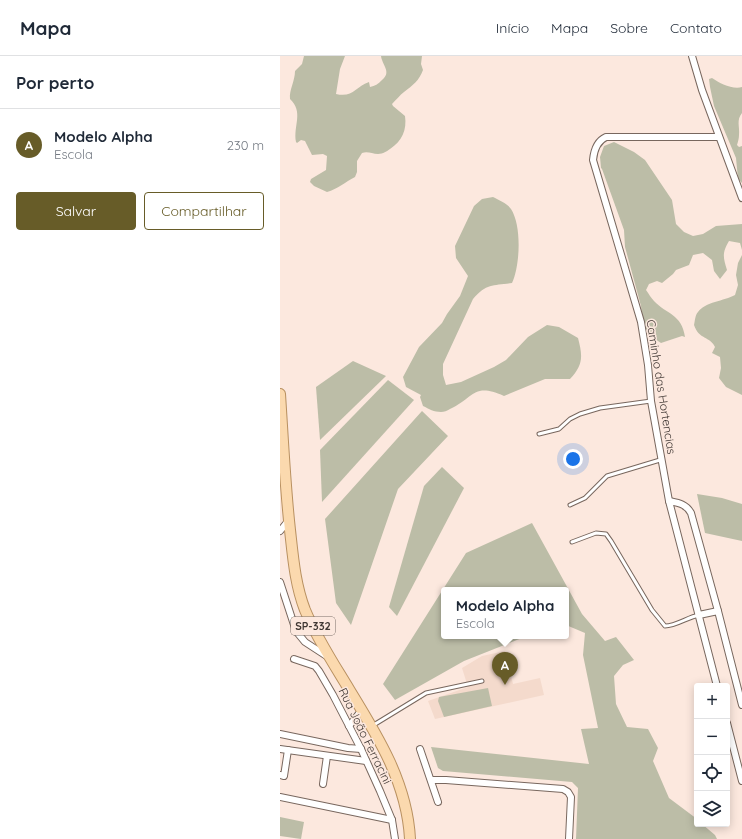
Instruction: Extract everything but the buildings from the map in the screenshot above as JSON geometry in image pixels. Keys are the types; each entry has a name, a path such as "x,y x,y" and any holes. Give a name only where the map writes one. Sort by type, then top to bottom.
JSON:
{"main road":[{"name":"SP-332","path":"280,394 283,479 298,587 310,620 329,658 371,727 394,769 401,788 408,819 410,839"}],"street":[{"path":"692,56 702,90 742,198"},
{"name":"Caminho das Hortencias","path":"716,683 669,501 660,460 651,401 648,364 640,322 593,160 595,147 603,138 606,137 719,137"},
{"path":"669,501 684,505 691,513 742,705"},
{"path":"280,531 289,519"},
{"path":"280,582 296,631 300,638 329,658"},
{"path":"699,615 718,611"},
{"name":"Rua João Ferracini","path":"294,659 310,663 319,671 361,749 392,820 395,839"},
{"path":"349,726 361,711"},
{"path":"280,734 348,748 361,749"},
{"path":"730,735 742,781"},
{"path":"280,749 366,761"},
{"path":"420,749 432,780 438,802"},
{"path":"280,775 284,776 288,750"},
{"path":"323,784 327,756"},
{"path":"432,780 564,789 571,797 569,839"},
{"path":"280,797 392,820"}],"lane":[{"path":"539,434 559,429 575,417 600,408 651,401"},
{"path":"570,505 585,498 608,476 660,460"},
{"path":"572,542 596,533 606,534 652,610 665,626 670,626 691,616 699,615"},
{"path":"371,727 426,693 482,681"}],"shaded area":[{"path":"505,651 513,684 540,678 544,695 435,719 428,701 468,687 462,668 482,656"}],"green space":[{"path":"304,56 345,56 340,69 336,94 346,95 369,82 370,87 378,84 385,77 386,68 381,56 422,56 421,64 423,70 420,77 392,104 405,116 405,126 401,139 388,151 383,153 362,153 357,161 357,172 355,177 327,192 314,186 310,182 311,179 326,170 327,156 323,154 312,155 305,141 301,140 297,143 296,142 295,136 297,114 290,96 295,71 302,64"},
{"path":"712,78 730,87 742,87 742,113 739,121 739,136 737,145 739,147 742,146 742,183 738,179 736,158 714,106 709,79"},
{"path":"614,142 634,152 645,160 672,200 676,224 684,232 693,236 703,234 716,226 742,224 742,250 740,243 729,241 724,255 727,270 720,279 714,271 712,260 703,253 693,255 689,265 676,270 662,283 657,281 649,284 646,290 654,301 677,319 681,324 685,337 682,336 661,343 655,339 643,326 641,306 625,247 624,230 601,168 600,157 604,146"},
{"path":"493,197 508,205 515,216 519,246 515,276 512,283 495,285 486,288 473,299 443,364 443,375 446,385 461,382 506,360 528,337 547,325 559,327 578,338 581,350 580,365 570,379 545,379 504,396 494,392 480,391 474,393 447,411 434,411 423,406 420,397 421,395 406,387 403,377 419,347 442,323 460,296 468,276 456,258 455,246 474,206 482,199"},
{"path":"742,255 742,395 726,387 719,378 721,368 720,357 712,353 715,347 696,330 694,325 696,315 705,306 735,295 738,285 736,275 738,263"},
{"path":"353,361 386,376 320,440 316,387"},
{"path":"388,380 414,400 322,502 320,450"},
{"path":"422,411 448,436 398,489 351,625 336,603 325,519"},
{"path":"442,467 464,488 397,616 389,607 424,486"},
{"path":"697,494 722,498 742,504 742,541 705,533"},
{"path":"532,523 567,587 444,587 466,553"},
{"path":"569,590 582,614 605,641 616,637 634,660 623,665 614,676 616,704 627,727 648,729 658,748 653,761 669,798 694,817 694,827 706,827 715,835 717,839 576,839 578,788 572,782 443,771 438,768 431,747 589,764 581,729 598,728 583,655 585,633 569,626"},
{"path":"441,592 441,639 519,639 464,661 395,700 383,684"},
{"path":"488,688 492,706 444,717 438,701 439,697"},
{"path":"280,817 304,822 301,839 280,836"}],"place":[{"name":"Modelo Alpha","path":"505,685"}]}
